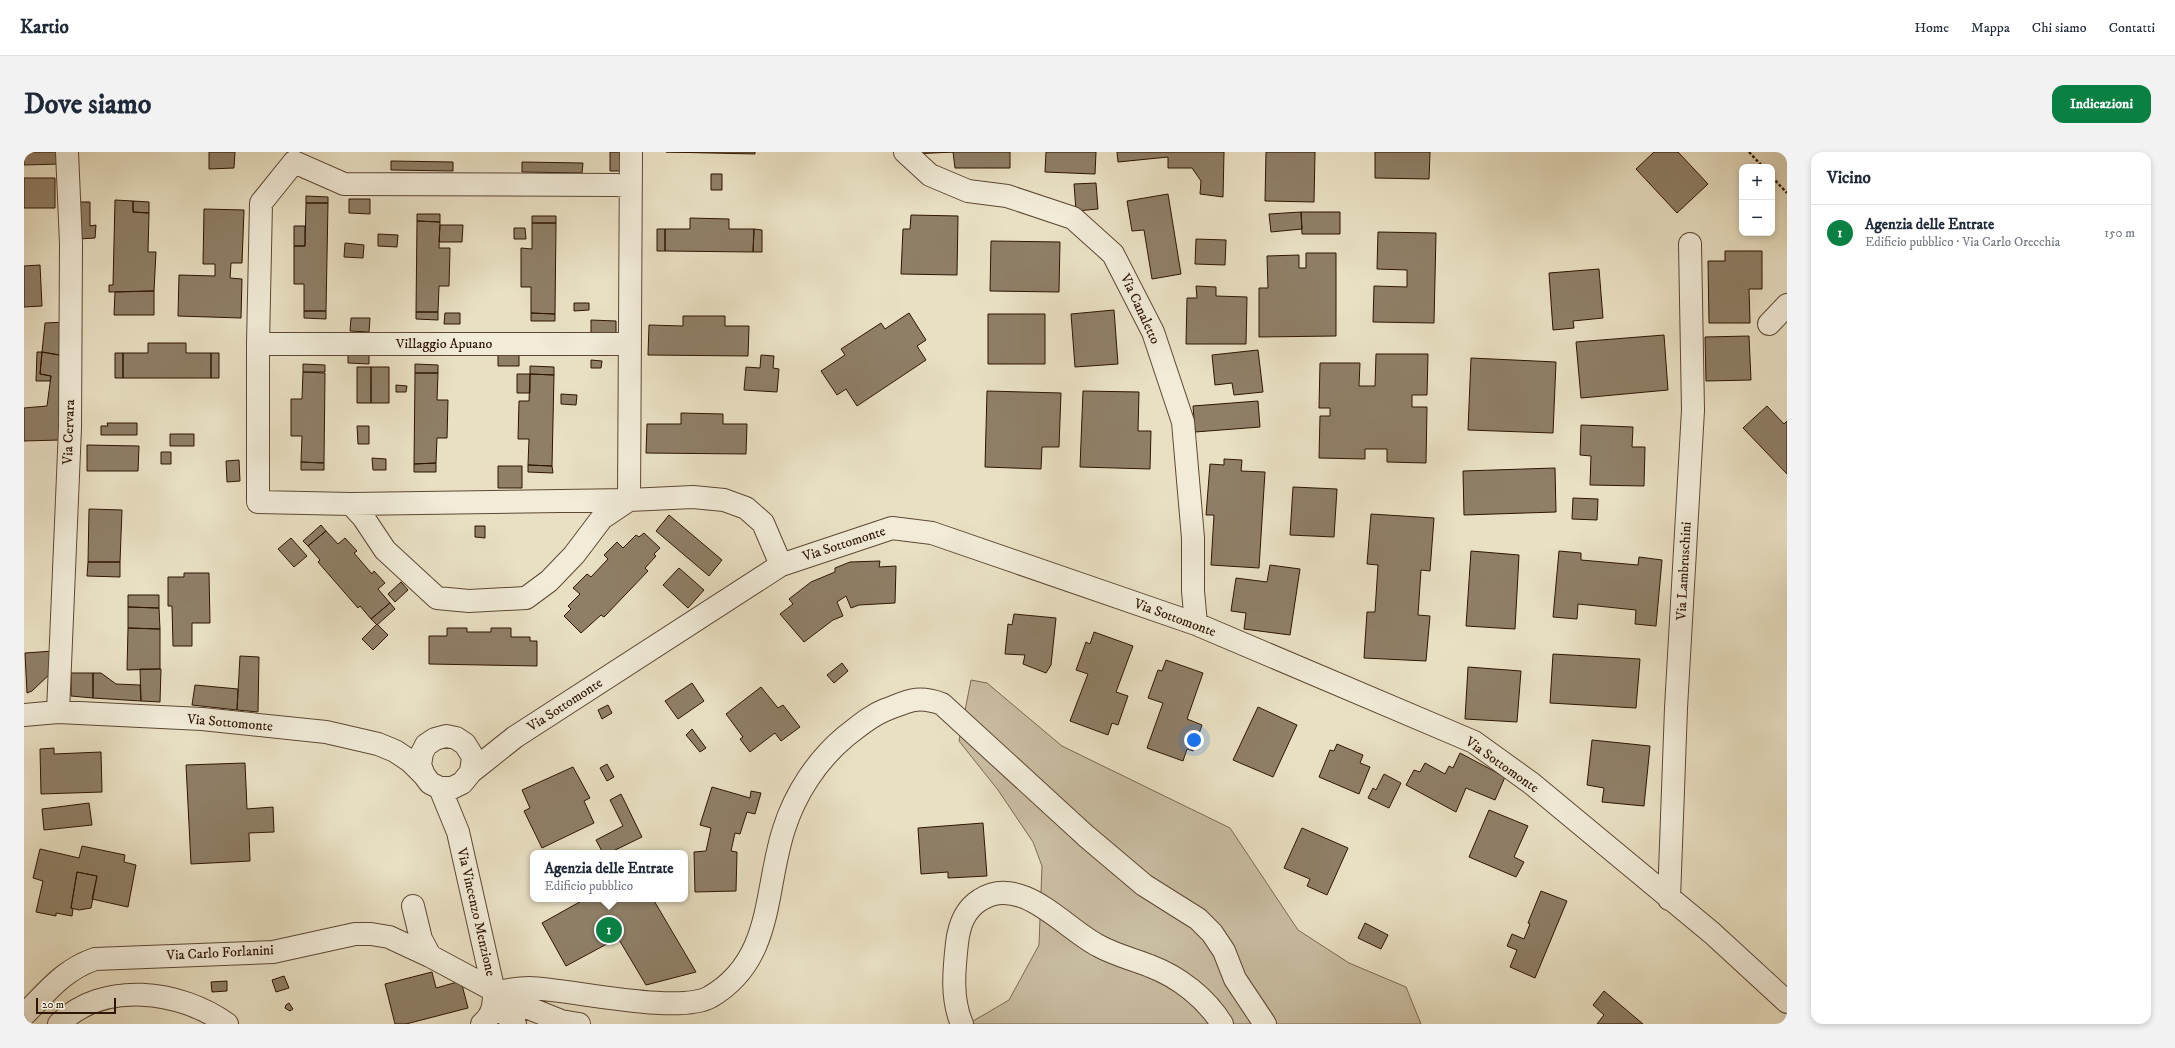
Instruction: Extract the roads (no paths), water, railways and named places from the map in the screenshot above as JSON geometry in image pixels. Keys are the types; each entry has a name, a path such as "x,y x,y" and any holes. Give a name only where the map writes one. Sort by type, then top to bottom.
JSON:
{"street":[{"name":"Via Cervara","path":"58,712 70,428 71,244 67,152"},
{"path":"629,500 630,152"},
{"name":"Via Canaletto","path":"905,152 930,175 968,191 1007,196 1073,218 1113,254 1153,332 1183,422 1193,538 1193,591 1196,624"},
{"path":"629,187 609,184 344,184 294,157 261,203 258,344 258,502 351,504 629,500 693,497 724,500 746,508 763,523 781,565"},
{"name":"Via Lambruschini","path":"1669,899 1676,708 1693,410 1690,244"},
{"path":"1769,324 1787,305"},
{"name":"Villaggio Apuano","path":"258,344 629,344"},
{"path":"351,504 363,517 385,550 437,598 469,601 526,598 549,581 574,555 602,518 629,500"},
{"name":"Via Sottomonte","path":"466,778 515,737 781,565 892,528 932,533 1196,624 1474,742 1531,783 1669,899 1712,933 1787,1002"},
{"path":"494,992 528,988 652,1002 689,1003 709,997 740,971 754,952 766,914 783,831 789,815 814,769 837,744 874,714 916,699 928,699 942,704 1080,831 1144,885 1198,919 1212,933 1224,951 1235,979 1265,1024"},
{"name":"Via Sottomonte","path":"24,715 58,712 202,719 326,732 378,744 395,751 410,761 432,782"},
{"path":"446,736 456,738 465,744 472,757 466,778 452,788 432,782 420,765 422,753 426,745 435,739 446,736"},
{"name":"Via Sottomonte","path":"465,744 515,737"},
{"name":"Via Vincenzo Menzione","path":"458,832 466,778"},
{"name":"Via Vincenzo Menzione","path":"432,782 458,832 494,992"},
{"path":"962,1024 958,1014 954,994 959,928 967,912 978,901 990,893 1000,892 1015,894 1030,900 1044,907 1098,946 1151,966 1169,975 1205,1001 1222,1024"},
{"path":"413,906 421,939 430,956"},
{"name":"Via Carlo Forlanini","path":"24,1015 64,974 78,965 95,959 273,952 355,934 389,937 430,956 494,992 561,1021 579,1024"},
{"path":"482,1024 488,1020 494,1008 494,992"},
{"path":"494,992 499,1004 510,1020 515,1024"},
{"path":"59,1024 69,1015 92,1002 116,996 146,994 210,1012 226,1024"}],"place":[{"name":"Agenzia delle Entrate","path":"609,930"}]}
